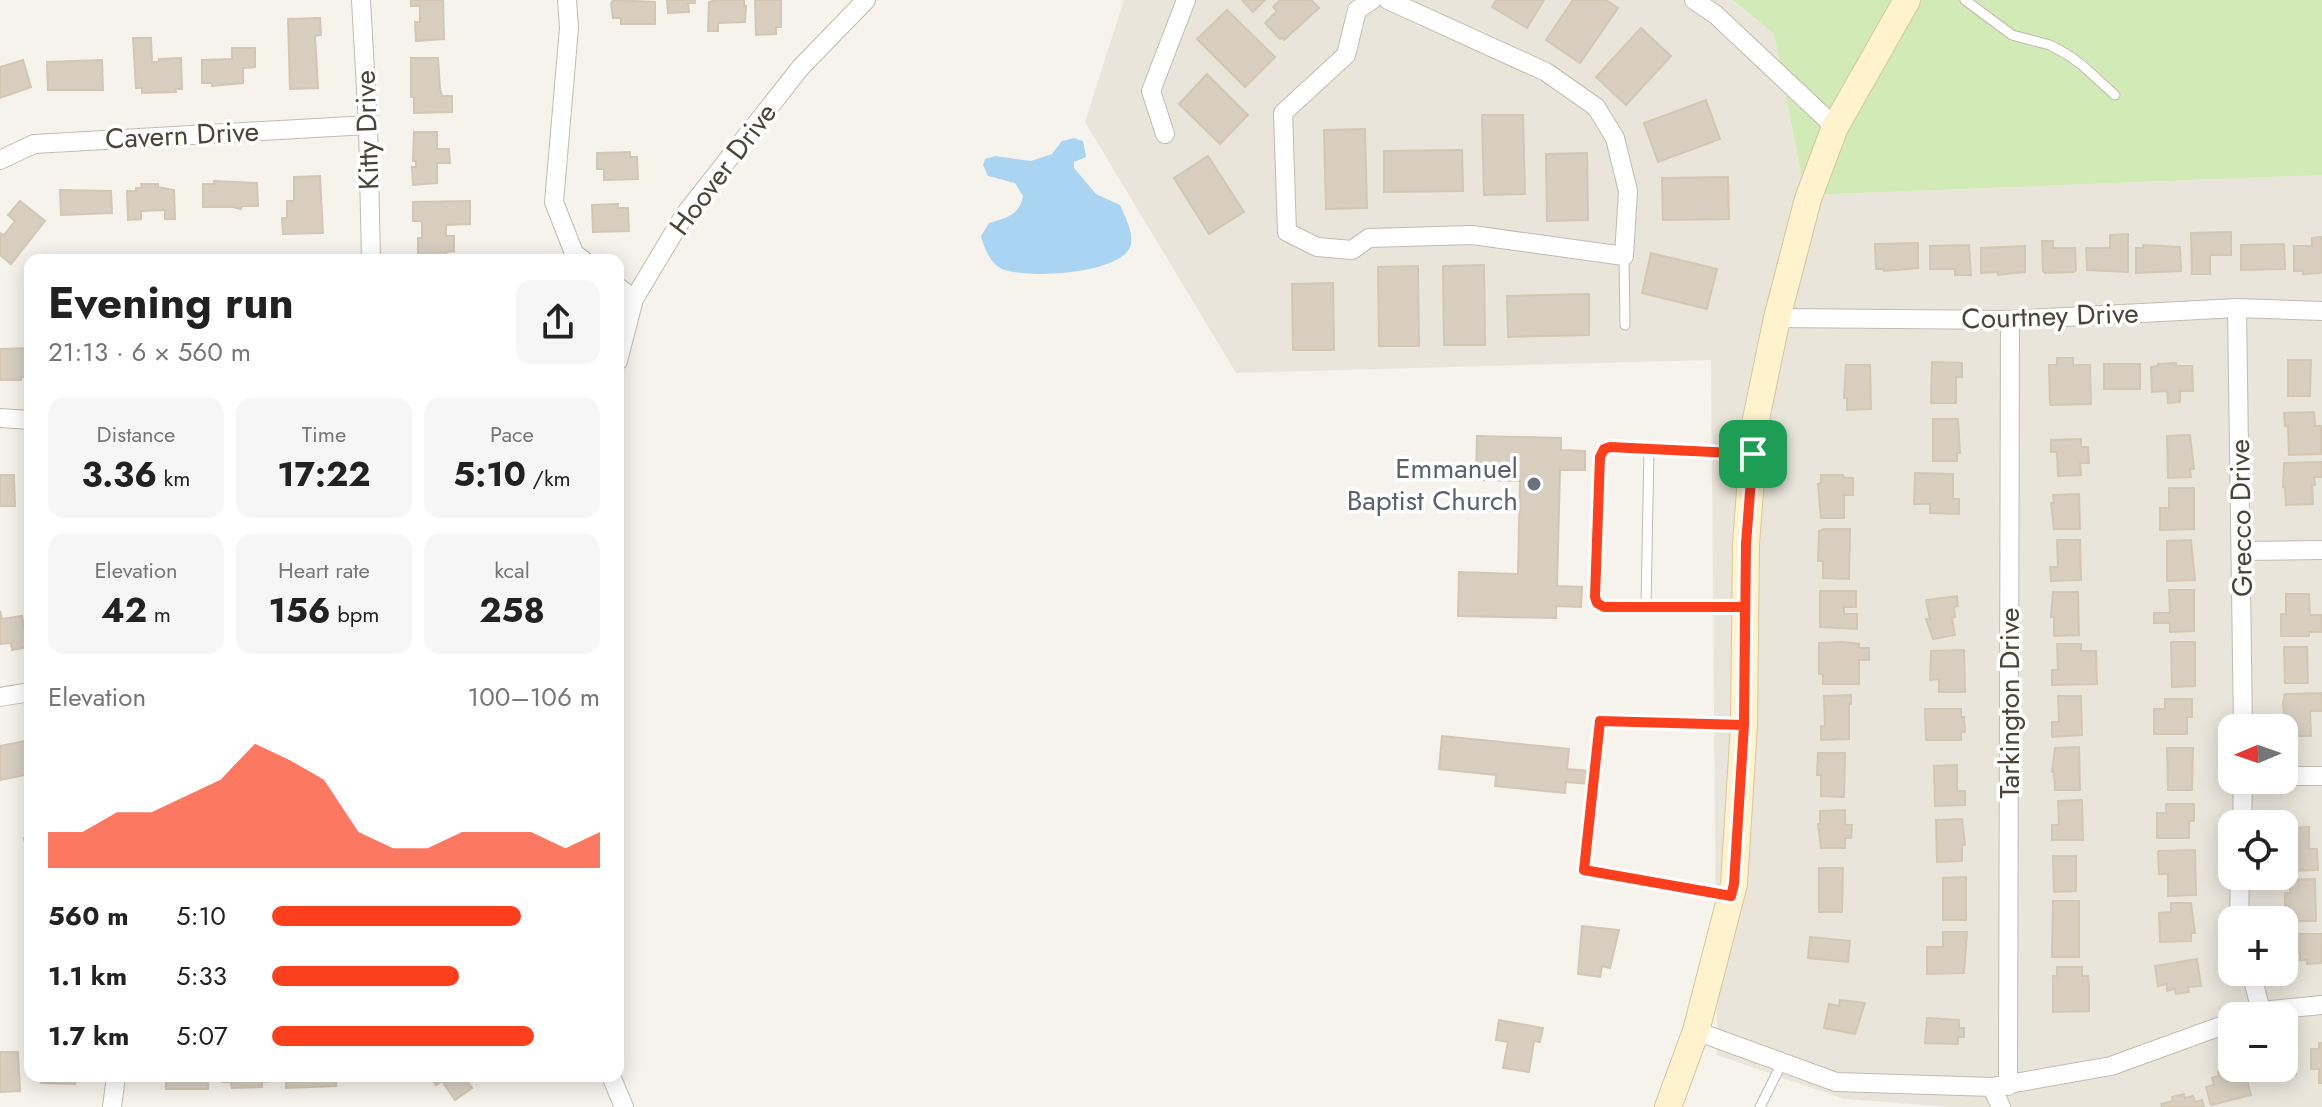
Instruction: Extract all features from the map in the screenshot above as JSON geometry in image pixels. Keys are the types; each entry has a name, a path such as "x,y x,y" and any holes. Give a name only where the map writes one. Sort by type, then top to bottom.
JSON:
{"main road":[{"path":"1668,1107 1696,1031 1734,884 1744,725 1746,544 1755,424 1777,318 1808,199 1835,127 1907,0"}],"street":[{"name":"Kitty Drive","path":"361,0 371,254"},
{"path":"567,0 569,28 554,202 575,254"},
{"name":"Hoover Drive","path":"624,338 634,299 685,214 801,67 866,0"},
{"path":"1165,134 1151,91 1186,0"},
{"path":"1360,3 1346,55 1283,113 1287,232 1317,247 1352,250 1369,238 1472,235 1624,256 1628,191 1615,138 1596,107 1546,72 1388,0"},
{"path":"1694,0 1716,15 1835,127"},
{"name":"Cavern Drive","path":"0,160 34,144 368,125"},
{"path":"624,292 634,299"},
{"name":"Courtney Drive","path":"1777,318 2010,320 2237,308 2322,311"},
{"name":"Grecco Drive","path":"2237,308 2243,714"},
{"name":"Tarkington Drive","path":"2001,1107 2010,320"},
{"path":"0,418 24,420"},
{"path":"2242,551 2322,550"},
{"path":"0,697 24,693"},
{"path":"2298,776 2322,776"},
{"path":"2298,1008 2322,1005"},
{"path":"1696,1031 1836,1082 2000,1086 2111,1066 2218,1027"},
{"path":"112,1107 115,1082"},
{"path":"614,1082 624,1107"}],"lane":[{"path":"1965,0 2012,35 2050,45 2068,55 2115,95"},
{"path":"1624,256 1625,325"},
{"path":"1745,607 1604,607 1597,603 1600,457 1604,449 1610,447 1753,454"},
{"path":"1646,607 1649,448"},
{"path":"1731,896 1584,870 1600,721 1744,725"},
{"path":"1760,1107 1782,1063"}],"shaded area":[{"path":"1124,0 1731,0 1774,34 1805,195 2322,175 2322,1107 1951,1107 1844,1099 1717,1055 1711,360 1236,373 1085,122"}],"green space":[{"path":"1732,0 2322,0 2322,175 1805,195 1774,34"}],"water":[{"path":"1074,138 1083,141 1086,157 1074,162 1074,168 1096,194 1120,205 1130,231 1130,247 1122,256 1091,269 1029,274 1000,268 990,258 981,236 989,223 1015,212 1023,196 1015,183 988,176 983,165 985,159 995,156 1031,161 1052,154 1062,141"}],"building":[{"path":"411,0 443,0 444,39 416,41 415,22 420,22 420,6 411,6"},
{"path":"613,0 655,2 655,24 621,24 621,18 613,18"},
{"path":"667,0 695,0 695,3 688,3 689,12 668,13"},
{"path":"744,0 745,22 718,23 718,31 708,31 709,2"},
{"path":"755,0 781,0 781,27 776,27 776,34 756,35"},
{"path":"1242,0 1265,0 1253,12"},
{"path":"1280,0 1311,0 1319,8 1284,40 1265,23 1277,11 1273,7"},
{"path":"1496,0 1544,0 1527,28 1492,7"},
{"path":"1573,0 1606,0 1618,8 1580,63 1546,40"},
{"path":"1227,10 1275,57 1245,87 1197,39"},
{"path":"320,18 321,35 315,36 318,88 290,89 288,19"},
{"path":"1641,28 1671,56 1626,105 1596,77"},
{"path":"133,38 151,38 152,62 181,58 182,89 142,93 142,88 136,88"},
{"path":"232,48 255,48 255,67 243,68 243,83 212,86 212,83 202,83 202,60 232,59"},
{"path":"411,58 438,58 442,96 452,96 452,112 414,113"},
{"path":"23,60 31,87 0,98 0,67"},
{"path":"102,60 103,90 48,90 47,62"},
{"path":"1207,74 1248,115 1220,144 1179,104"},
{"path":"1706,100 1720,139 1658,162 1644,123"},
{"path":"1482,115 1523,115 1525,194 1484,195"},
{"path":"1365,129 1367,208 1326,209 1324,130"},
{"path":"414,132 437,132 437,149 449,149 450,163 437,163 437,183 413,185 412,167 416,167 416,161 413,161"},
{"path":"1462,150 1463,191 1384,192 1384,151"},
{"path":"630,152 630,157 637,157 638,179 604,180 604,169 597,169 597,153"},
{"path":"1587,153 1588,220 1547,221 1546,154"},
{"path":"1208,156 1244,212 1209,234 1174,178"},
{"path":"320,176 323,233 283,234 282,218 287,218 287,201 294,201 294,177"},
{"path":"1728,177 1729,219 1663,220 1662,178"},
{"path":"214,181 257,183 258,206 242,206 241,209 203,207 203,184 214,184"},
{"path":"141,184 158,184 158,187 174,190 175,219 165,219 165,210 141,211 141,219 128,220 127,191 142,188"},
{"path":"60,190 111,191 112,213 61,215"},
{"path":"20,201 45,221 11,264 0,255 0,233 4,235 15,221 8,215"},
{"path":"470,201 470,224 446,225 446,236 454,236 454,251 418,254 422,221 413,221 413,202"},
{"path":"618,204 618,208 628,208 629,231 593,232 592,205"},
{"path":"2231,232 2231,255 2210,255 2210,274 2192,274 2191,233"},
{"path":"2128,234 2128,272 2087,270 2086,248 2110,248 2110,235"},
{"path":"2322,237 2322,271 2303,274 2303,271 2294,271 2294,246 2312,246 2312,238"},
{"path":"2042,241 2053,241 2053,248 2075,248 2076,270 2045,273"},
{"path":"1918,243 1918,268 1876,269 1875,244"},
{"path":"2284,244 2285,269 2241,270 2241,245"},
{"path":"1969,245 1971,275 1955,275 1955,269 1930,269 1930,246"},
{"path":"2143,245 2180,247 2181,271 2136,273 2136,248 2143,248"},
{"path":"2025,246 2025,272 1981,273 1981,248"},
{"path":"1651,253 1717,269 1707,309 1642,293"},
{"path":"1484,265 1485,345 1444,345 1443,266"},
{"path":"1418,266 1419,346 1379,346 1378,267"},
{"path":"1333,283 1334,350 1293,350 1292,284"},
{"path":"1589,294 1589,335 1508,337 1507,296"},
{"path":"24,348 24,377 21,380 0,380 0,349"},
{"path":"2057,358 2073,358 2073,365 2090,365 2091,404 2050,405 2049,365 2057,365"},
{"path":"2288,360 2311,360 2310,396 2288,396"},
{"path":"1932,362 1962,363 1962,377 1956,377 1956,403 1931,403"},
{"path":"2176,363 2176,366 2192,366 2193,391 2180,391 2180,402 2168,403 2167,391 2152,392 2151,367"},
{"path":"2104,364 2140,364 2140,389 2104,389"},
{"path":"1846,365 1870,365 1871,409 1847,410 1847,398 1844,398"},
{"path":"2314,412 2315,426 2321,426 2321,454 2289,455 2288,426 2285,426 2284,413"},
{"path":"1933,419 1958,419 1960,453 1957,453 1957,461 1933,461"},
{"path":"2190,435 2194,469 2190,469 2191,477 2168,478 2167,436"},
{"path":"1477,436 1561,438 1561,450 1585,451 1585,470 1560,470 1557,586 1582,587 1581,607 1556,606 1556,618 1458,616 1459,572 1518,574 1520,481 1476,480"},
{"path":"2081,439 2081,447 2088,447 2089,463 2080,463 2081,475 2058,476 2057,452 2051,452 2051,440"},
{"path":"2322,462 2322,477 2314,477 2315,485 2312,485 2313,504 2286,505 2284,463"},
{"path":"1915,473 1953,474 1953,499 1959,499 1959,514 1930,513 1930,504 1914,504"},
{"path":"0,475 14,475 15,506 0,506"},
{"path":"1821,475 1853,478 1853,495 1844,495 1844,518 1821,518 1818,484 1821,483"},
{"path":"2169,488 2194,488 2194,529 2160,530 2160,508 2169,508"},
{"path":"2079,494 2080,529 2054,529 2053,495"},
{"path":"1850,529 1849,579 1823,578 1823,561 1818,561 1819,531"},
{"path":"2057,540 2080,540 2081,580 2051,581 2050,567 2058,567"},
{"path":"2191,540 2195,580 2167,581 2167,541"},
{"path":"2169,590 2194,590 2194,631 2170,632 2170,623 2154,623 2154,613 2170,613"},
{"path":"1820,591 1856,591 1856,607 1844,607 1844,614 1857,614 1857,629 1820,627"},
{"path":"2053,592 2078,592 2079,635 2054,636 2054,617 2051,617"},
{"path":"2286,594 2309,594 2310,615 2321,615 2322,632 2309,632 2309,636 2281,636 2281,614 2286,614"},
{"path":"1957,596 1958,606 1954,607 1955,617 1952,618 1955,635 1933,639 1926,619 1930,619 1926,600"},
{"path":"0,611 2,619 22,616 24,648 12,650 11,643 0,644"},
{"path":"1843,642 1869,648 1869,660 1859,660 1859,684 1823,684 1823,674 1819,674 1819,643"},
{"path":"2171,642 2195,642 2195,686 2172,687"},
{"path":"2057,644 2081,644 2081,651 2096,651 2097,684 2052,685 2052,670 2058,670"},
{"path":"2284,647 2307,647 2308,683 2285,683"},
{"path":"1964,650 1965,692 1939,692 1939,679 1930,680 1931,651"},
{"path":"2322,693 2322,711 2310,711 2311,736 2298,736 2298,714 2284,714 2285,694"},
{"path":"1851,695 1849,739 1821,740 1821,726 1825,726 1824,696"},
{"path":"2058,696 2081,696 2082,735 2052,737 2052,722 2059,722"},
{"path":"2165,699 2192,699 2192,717 2187,717 2187,734 2154,734 2154,709 2165,709"},
{"path":"1925,709 1961,709 1965,732 1961,732 1961,740 1926,740"},
{"path":"1442,736 1569,749 1567,769 1590,771 1589,784 1566,782 1565,793 1495,786 1496,775 1439,769"},
{"path":"24,741 24,775 0,780 0,746"},
{"path":"2079,747 2080,790 2055,790 2052,772 2055,748"},
{"path":"2167,748 2193,748 2192,790 2168,790"},
{"path":"1818,753 1845,753 1844,797 1821,796 1821,775 1817,775"},
{"path":"1957,765 1957,791 1965,791 1965,805 1935,806 1934,766"},
{"path":"2082,800 2083,840 2052,840 2052,825 2059,825 2058,801"},
{"path":"2166,804 2194,804 2194,821 2189,821 2189,838 2157,838 2157,813 2166,813"},
{"path":"1845,810 1845,825 1852,825 1851,838 1845,838 1845,848 1821,848 1820,811"},
{"path":"1962,819 1965,845 1962,845 1962,861 1937,862 1936,820"},
{"path":"2309,827 2309,849 2317,849 2318,870 2298,871 2298,828"},
{"path":"2195,850 2196,895 2168,896 2168,874 2159,874 2158,851"},
{"path":"2053,856 2076,856 2076,891 2054,892"},
{"path":"1819,868 1843,868 1842,912 1819,912"},
{"path":"1966,877 1966,920 1943,920 1943,878"},
{"path":"2315,879 2316,921 2298,921 2298,906 2285,906 2285,893 2298,890 2298,880"},
{"path":"2053,901 2079,901 2079,957 2052,957"},
{"path":"2171,903 2191,903 2195,933 2191,933 2191,941 2160,942 2159,913 2171,912"},
{"path":"1582,926 1619,930 1610,968 1602,966 1600,977 1578,974"},
{"path":"1943,932 1967,932 1964,973 1927,974 1927,947 1943,947"},
{"path":"2298,934 2322,934 2321,963 2307,964 2307,960 2300,960"},
{"path":"1810,937 1850,941 1848,962 1808,958"},
{"path":"2197,959 2201,986 2188,987 2189,992 2176,994 2175,989 2167,991 2167,984 2158,986 2155,966"},
{"path":"2057,967 2082,967 2082,976 2088,976 2089,1011 2053,1012 2053,976 2057,976"},
{"path":"1840,1000 1865,1003 1855,1034 1824,1028 1829,1004 1839,1006"},
{"path":"1927,1018 1959,1020 1959,1028 1964,1028 1964,1037 1958,1037 1958,1044 1925,1043"},
{"path":"1499,1020 1543,1028 1540,1042 1534,1041 1529,1072 1503,1068 1508,1042 1496,1040"},
{"path":"2319,1043 2322,1043 2322,1083 2319,1083 2319,1069 2311,1069 2311,1049 2319,1049"},
{"path":"0,1052 18,1052 20,1091 0,1092"},
{"path":"2218,1076 2218,1082 2248,1082 2251,1095 2211,1105 2206,1087 2214,1085 2212,1078"},
{"path":"41,1082 75,1082 75,1084"},
{"path":"166,1082 208,1082 208,1089 166,1089"},
{"path":"231,1082 262,1082 262,1087 232,1088"},
{"path":"286,1082 336,1082 336,1086 286,1088"},
{"path":"443,1082 468,1082 472,1088 455,1100"},
{"path":"2184,1094 2185,1098 2193,1096 2195,1102 2202,1100 2204,1107 2162,1107 2161,1104 2173,1101 2172,1097"}],"place":[{"name":"Emmanuel Baptist Church","path":"1534,484"}],"route":[{"path":"1753,454 1610,447 1604,449 1600,457 1597,603 1604,607 1745,607 1744,725 1600,721 1584,870 1731,896 1744,725 1746,544 1753,454"}]}
